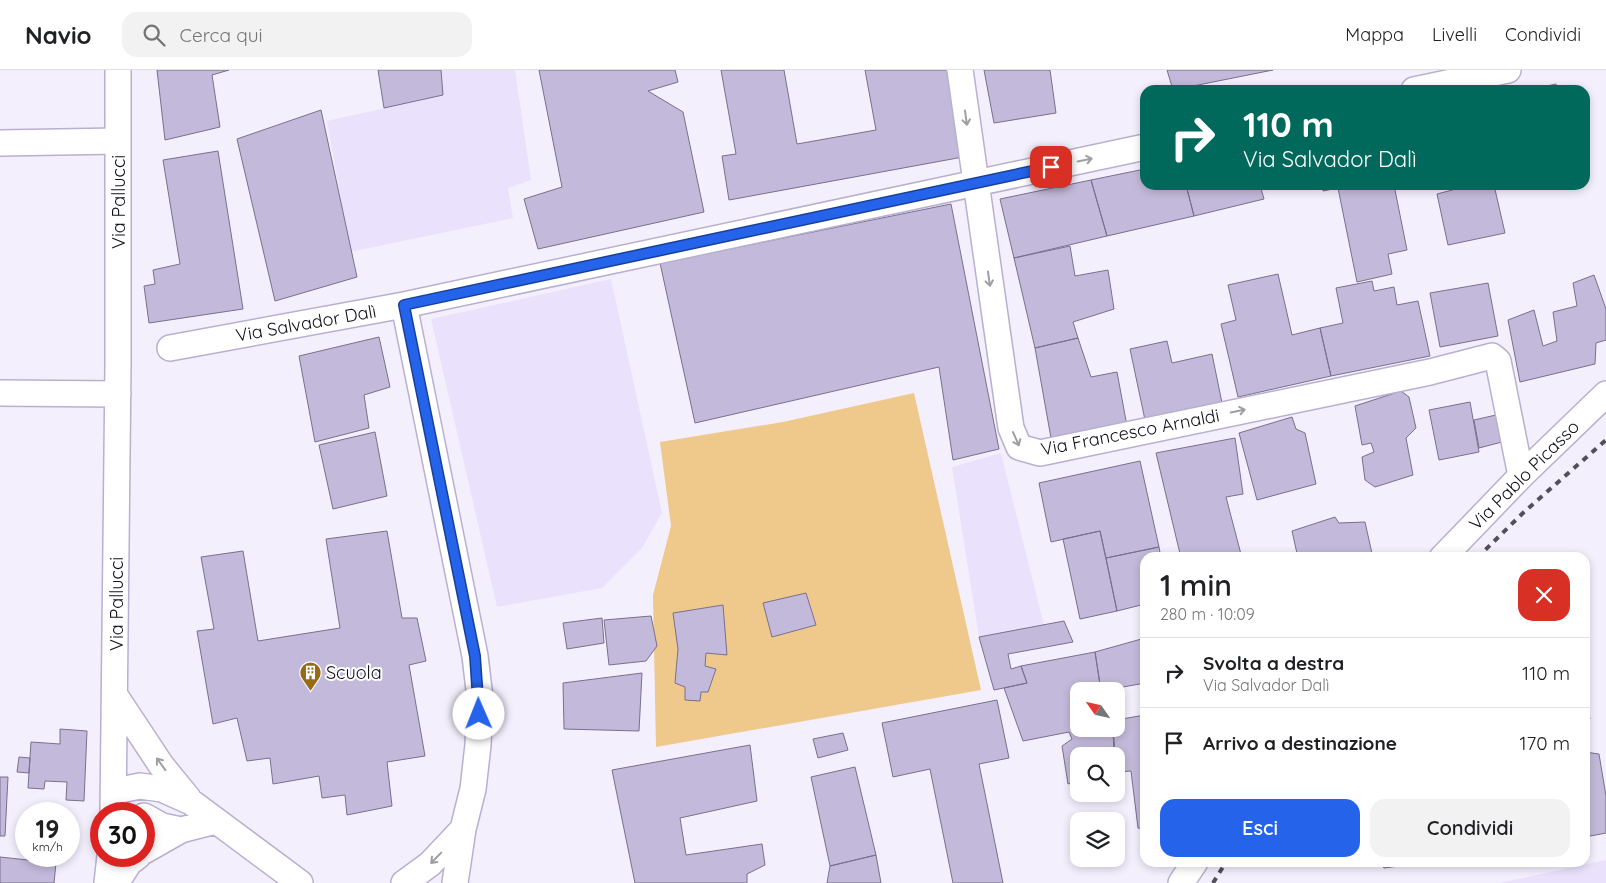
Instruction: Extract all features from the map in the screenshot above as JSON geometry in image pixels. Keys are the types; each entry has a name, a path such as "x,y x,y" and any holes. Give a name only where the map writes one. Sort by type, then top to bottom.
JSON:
{"street":[{"name":"Via Pallucci","path":"114,802 118,394 118,70"},
{"name":"Via Francesco Arnaldi","path":"960,70 1011,428 1019,447 1040,453 1430,372 1492,356 1498,361 1521,476"},
{"path":"1438,85 1508,70"},
{"path":"0,143 118,141"},
{"name":"Via Salvador Dalì","path":"170,348 404,305 1140,148"},
{"path":"404,305 476,665 480,698 478,745 473,789 463,828 455,883"},
{"path":"0,393 118,394"},
{"name":"Via Pablo Picasso","path":"1448,552 1521,476 1606,394"},
{"path":"116,697 161,765 191,802 300,883"},
{"path":"114,802 140,786 162,790 191,802"},
{"path":"155,845 180,830 216,821"},
{"path":"155,822 162,826 180,830"},
{"path":"404,883 430,864 463,828"},
{"path":"107,883 109,867"},
{"path":"116,883 126,867"},
{"path":"1181,883 1192,867"}],"shaded area":[{"path":"441,70 515,70 531,180 508,188 513,218 350,252 327,121 443,95"},
{"path":"611,279 662,513 642,548 602,588 497,607 431,319"},
{"path":"914,393 981,690 656,747 653,595 671,526 660,442 783,422"},
{"path":"1001,453 1044,625 979,637 952,467"},
{"path":"1606,860 1606,883 1499,883 1573,867 1590,867 1590,863"}],"building":[{"path":"157,70 229,70 212,75 220,127 165,140"},
{"path":"378,70 441,70 443,95 384,108"},
{"path":"539,70 675,70 678,82 648,91 683,112 704,212 538,249 524,199 562,187"},
{"path":"721,70 784,70 797,144 876,130 865,70 948,70 963,157 729,200 722,156 736,154"},
{"path":"984,70 1050,70 1056,113 994,123"},
{"path":"1167,70 1273,70 1198,85 1172,85"},
{"path":"321,110 357,277 275,301 237,139"},
{"path":"218,151 243,309 149,323 144,286 155,284 153,270 180,264 163,160"},
{"path":"1140,170 1140,190 1187,190 1194,216 1107,236 1091,180"},
{"path":"1091,180 1107,236 1014,258 1000,199"},
{"path":"1187,190 1261,190 1264,199 1194,216"},
{"path":"1338,190 1395,190 1407,250 1388,254 1392,274 1357,282"},
{"path":"1452,190 1495,190 1505,233 1448,245 1437,194"},
{"path":"951,204 999,449 953,460 939,367 695,423 660,263"},
{"path":"1070,246 1075,276 1108,270 1114,309 1073,322 1078,338 1035,348 1014,258"},
{"path":"1278,274 1292,335 1320,328 1331,376 1238,397 1221,324 1236,320 1228,285"},
{"path":"1594,275 1606,309 1606,340 1596,343 1595,364 1520,382 1508,320 1534,310 1543,346 1557,341 1553,312 1577,306 1573,283"},
{"path":"1372,281 1374,291 1394,287 1397,305 1418,301 1430,356 1331,376 1320,328 1343,323 1336,288"},
{"path":"1488,283 1498,336 1440,347 1430,293"},
{"path":"379,337 390,387 364,395 369,428 315,442 299,356"},
{"path":"1078,338 1091,377 1117,372 1127,426 1051,438 1035,348"},
{"path":"1167,341 1172,363 1212,354 1222,403 1145,420 1130,349"},
{"path":"1401,391 1409,397 1416,428 1406,438 1413,475 1375,487 1365,480 1362,457 1374,452 1371,443 1362,445 1355,406"},
{"path":"1470,402 1479,452 1439,460 1429,410"},
{"path":"1496,415 1502,442 1479,448 1474,420"},
{"path":"1292,417 1296,429 1305,433 1316,484 1257,500 1239,433"},
{"path":"375,432 387,496 333,509 319,445"},
{"path":"1235,438 1243,494 1226,497 1240,552 1180,552 1156,453"},
{"path":"1140,461 1159,547 1106,558 1100,531 1051,542 1039,483"},
{"path":"1335,517 1339,523 1365,522 1372,552 1297,552 1292,531"},
{"name":"Scuola","path":"387,531 402,618 417,618 426,661 409,665 425,756 387,762 392,806 347,815 345,795 322,798 319,776 273,784 270,758 247,761 237,718 213,724 197,631 214,629 201,557 243,551 258,641 340,628 326,539"},
{"path":"1100,531 1117,611 1080,619 1063,539"},
{"path":"1159,547 1160,552 1140,552 1140,605 1117,611 1106,558"},
{"path":"806,593 816,625 772,637 763,603"},
{"path":"723,605 727,655 706,653 705,666 716,669 708,692 701,692 700,701 685,700 685,687 675,683 678,649 673,613"},
{"path":"651,616 657,646 646,661 609,665 604,620"},
{"path":"602,618 604,643 567,649 563,623"},
{"path":"1064,621 1073,642 1008,654 1011,669 1021,666 1027,683 994,690 979,637"},
{"path":"1140,639 1140,684 1125,687 1125,682 1100,682 1095,652"},
{"path":"1095,652 1100,682 1070,682 1070,734 1069,732 1023,741 1004,688 1027,683 1021,666"},
{"path":"642,673 639,731 564,729 563,683"},
{"path":"997,700 1009,758 979,764 1003,883 953,883 930,769 893,777 882,723"},
{"path":"1140,716 1140,828 1138,828 1131,771 1125,771 1125,747 1115,747 1114,738 1125,738 1125,718"},
{"path":"60,729 87,731 84,801 66,800 67,782 45,781 44,789 28,788 31,742 60,744"},
{"path":"843,733 848,750 818,758 813,739"},
{"path":"1113,738 1114,747 1070,747 1070,783 1068,784 1062,746 1072,739"},
{"path":"750,745 757,801 680,818 686,855 762,844 765,865 747,874 747,883 635,883 612,770"},
{"path":"1590,753 1599,754 1606,796 1606,833 1590,836"},
{"path":"19,757 30,758 29,773 17,772"},
{"path":"855,767 876,855 830,866 811,777"},
{"path":"0,777 8,777 5,836 0,836"},
{"path":"876,855 881,883 827,883 830,866"},
{"path":"0,857 15,859 15,867 56,867 54,883 0,883"}],"railway":[{"path":"1483,552 1524,512 1606,440"},
{"path":"1213,883 1223,867"}],"place":[{"name":"Scuola","path":"310,691"}],"route":[{"path":"479,714 480,698 475,656 404,305 1051,167"}]}
